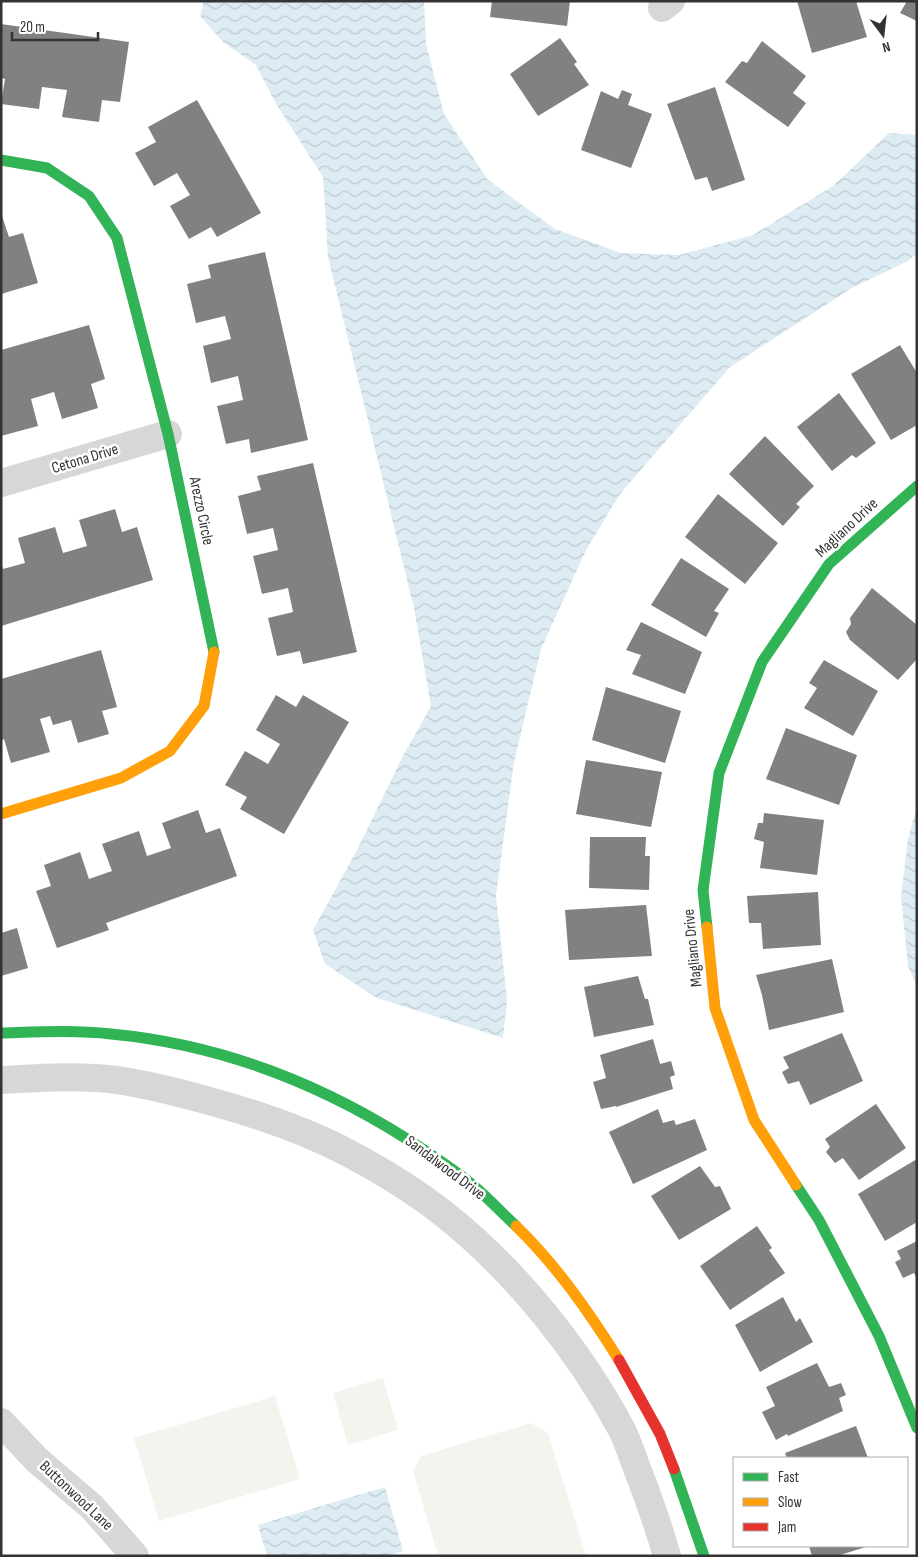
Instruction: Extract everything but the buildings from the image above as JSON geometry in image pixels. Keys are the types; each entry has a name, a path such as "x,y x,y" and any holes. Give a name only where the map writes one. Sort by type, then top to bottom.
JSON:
{"street":[{"name":"Arezzo Circle","path":"1,160 47,168 89,196 117,238 168,434 214,650 204,706 170,751 121,778 1,814"},
{"name":"Cetona Drive","path":"1,483 168,434"},
{"name":"Magliano Drive","path":"917,486 829,564 762,662 719,773 703,890 715,1008 754,1120 819,1220 879,1336 917,1428"},
{"name":"Sandalwood Drive","path":"1,1033 61,1031 111,1034 185,1045 257,1065 304,1082 371,1116 434,1156 474,1186 528,1238 561,1275 591,1315 630,1379 660,1434 683,1492 704,1556"},
{"path":"1,1080 52,1078 116,1080 167,1089 236,1108 295,1128 350,1154 397,1182 444,1214 486,1250 527,1295 563,1338 595,1384 623,1432 652,1505 667,1556"},
{"name":"Buttonwood Lane","path":"6,1438 38,1460 92,1508 135,1556"}],"shaded area":[{"path":"383,1378 398,1430 348,1445 333,1393"},
{"path":"275,1396 300,1479 159,1521 134,1438"},
{"path":"531,1423 548,1433 586,1556 438,1556 413,1471 421,1456"}],"water":[{"path":"204,1 424,1 426,44 444,114 488,180 555,229 621,253 679,255 753,235 833,186 889,133 917,135 917,253 908,261 852,288 730,367 620,494 586,550 541,649 514,762 496,895 507,1001 503,1038 377,998 325,964 313,930 357,850 404,754 431,706 414,608 328,257 323,177 275,102 256,65 223,42 200,16"},
{"path":"917,806 917,987 908,966 901,897 908,839"},
{"path":"385,1487 403,1551 387,1556 267,1556 258,1525"}],"traffic: fast":[{"path":"1,160 47,168 89,196 117,238 168,434 214,652"},
{"path":"707,927 703,890 719,773 762,662 829,564 917,486"},
{"path":"1,1033 83,1032 150,1039 228,1057 265,1069 302,1083 338,1100 407,1139 467,1180 516,1226"},
{"path":"796,1185 819,1220 879,1336 917,1428"},
{"path":"674,1469 704,1556"}],"traffic: slow":[{"path":"1,814 121,778 170,751 204,706 214,652"},
{"path":"707,927 715,1008 754,1120 796,1185"},
{"path":"516,1226 572,1290 619,1360"}],"traffic: jam":[{"path":"619,1360 660,1434 674,1469"}]}
